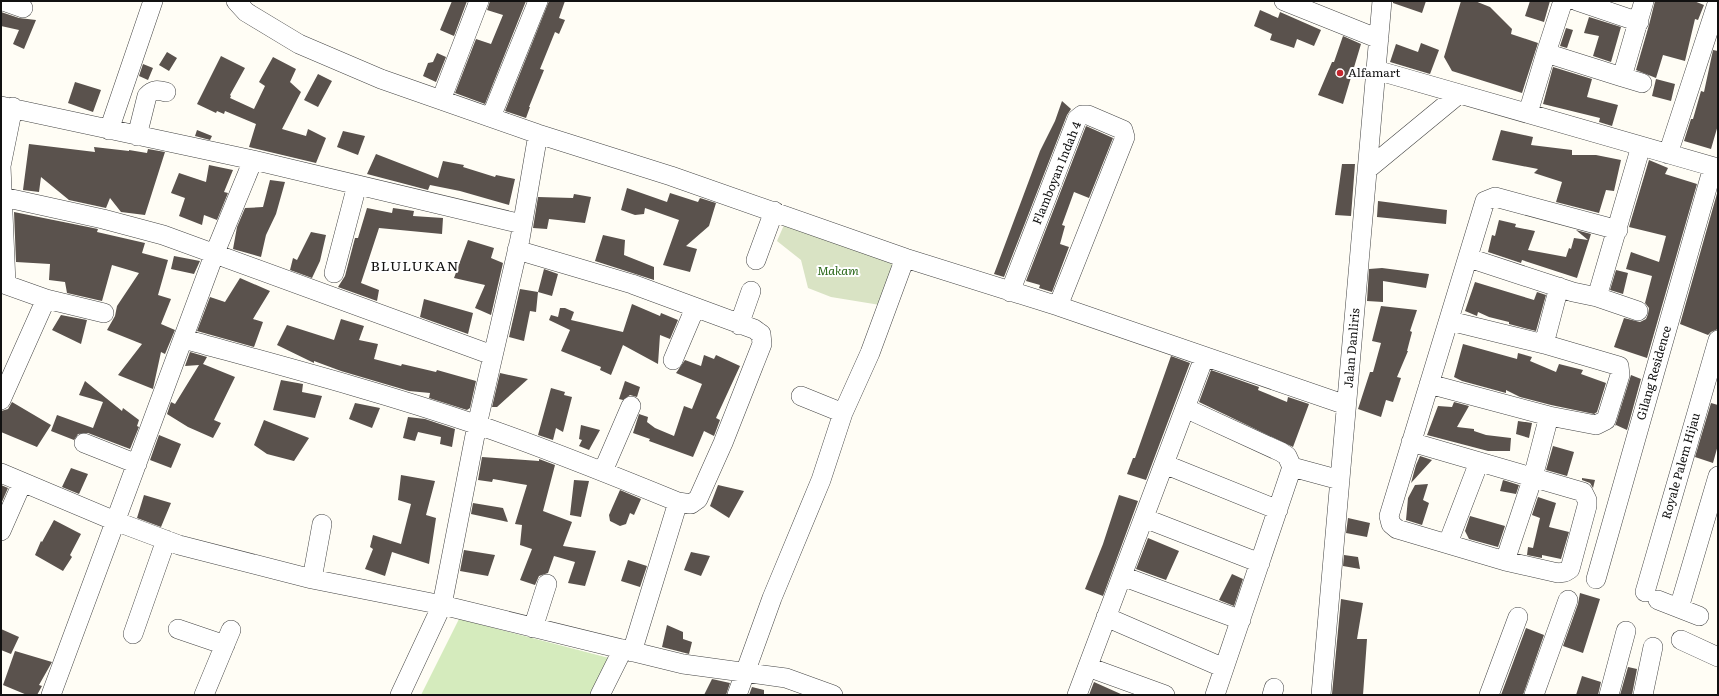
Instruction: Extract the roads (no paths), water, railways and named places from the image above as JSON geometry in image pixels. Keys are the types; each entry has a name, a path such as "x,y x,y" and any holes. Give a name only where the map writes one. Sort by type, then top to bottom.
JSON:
{"street":[{"path":"3,1 23,8"},
{"path":"109,130 153,1"},
{"path":"236,1 246,12 268,27 305,47 381,79 538,134 671,176 774,211 905,258 1058,306 1346,405"},
{"path":"441,100 479,1"},
{"path":"491,117 538,1"},
{"path":"1284,1 1379,39"},
{"name":"Jalan Danliris","path":"1321,695 1382,1"},
{"path":"1528,113 1563,1"},
{"path":"1577,1 1639,22"},
{"path":"1622,77 1644,1"},
{"path":"1668,154 1718,2"},
{"path":"1546,53 1642,83"},
{"path":"1376,70 1716,168"},
{"path":"137,136 147,96 150,92 156,90 166,92"},
{"path":"1368,169 1459,94"},
{"path":"104,313 46,298 4,283 2,166 7,107 253,160 522,224"},
{"name":"Flamboyan Indah 4","path":"1010,292 1077,119 1082,115 1088,115 1123,130 1125,137 1058,306"},
{"path":"400,695 442,605 477,425 517,250 538,134"},
{"path":"1597,297 1618,230 1641,146"},
{"path":"51,695 214,255 253,160"},
{"name":"Gilang Residence","path":"1596,579 1716,168"},
{"path":"334,273 358,185"},
{"path":"3,197 102,218 156,233 492,355"},
{"path":"1410,442 1578,490 1586,496 1587,506 1570,569 1565,572 1558,573 1505,561 1397,529 1390,524 1389,516 1410,442 1450,321 1485,201 1492,197 1618,230"},
{"path":"756,260 774,211"},
{"path":"184,339 332,380 477,425 603,471 678,502 691,504 698,499 723,443 762,344 762,336 759,332 632,284 517,250"},
{"path":"737,695 772,598 821,480 843,413 870,354 905,258"},
{"path":"1469,258 1638,311"},
{"path":"1544,344 1559,287"},
{"path":"739,325 751,291"},
{"path":"1,400 46,298"},
{"path":"673,360 695,308"},
{"path":"1429,384 1549,416 1596,425 1604,423 1606,420 1621,371 1619,366 1544,344 1450,321"},
{"name":"Royale Palem Hijau","path":"1679,608 1652,596 1718,340"},
{"path":"1076,695 1088,667 1202,364"},
{"path":"801,396 843,413"},
{"path":"603,471 631,406"},
{"path":"1185,408 1281,452 1287,456 1292,467 1215,695"},
{"path":"1505,561 1533,477 1549,416"},
{"path":"84,443 137,464"},
{"path":"1448,543 1479,462"},
{"path":"1164,464 1278,510"},
{"path":"1292,467 1340,480"},
{"path":"1,473 115,521 166,540 245,562 312,579 442,605 682,664 786,678 833,695"},
{"path":"1699,616 1679,608 1718,476"},
{"path":"1,531 22,483"},
{"path":"600,695 628,651 678,502"},
{"path":"1144,518 1260,563"},
{"path":"312,579 322,524"},
{"path":"134,634 166,540"},
{"path":"1122,576 1241,620"},
{"path":"533,628 547,584"},
{"path":"1534,695 1568,600"},
{"path":"1106,617 1224,668"},
{"path":"1489,695 1518,617"},
{"path":"178,629 228,638 204,695"},
{"path":"1609,695 1626,631"},
{"path":"1681,640 1718,657"},
{"path":"1643,695 1653,647"},
{"path":"1088,667 1164,695"}],"place":[{"name":"Alfamart","path":"1340,73"}],"district":[{"name":"BLULUKAN","path":"415,266"}],"park label":[{"name":"Makam","path":"838,271"}]}
